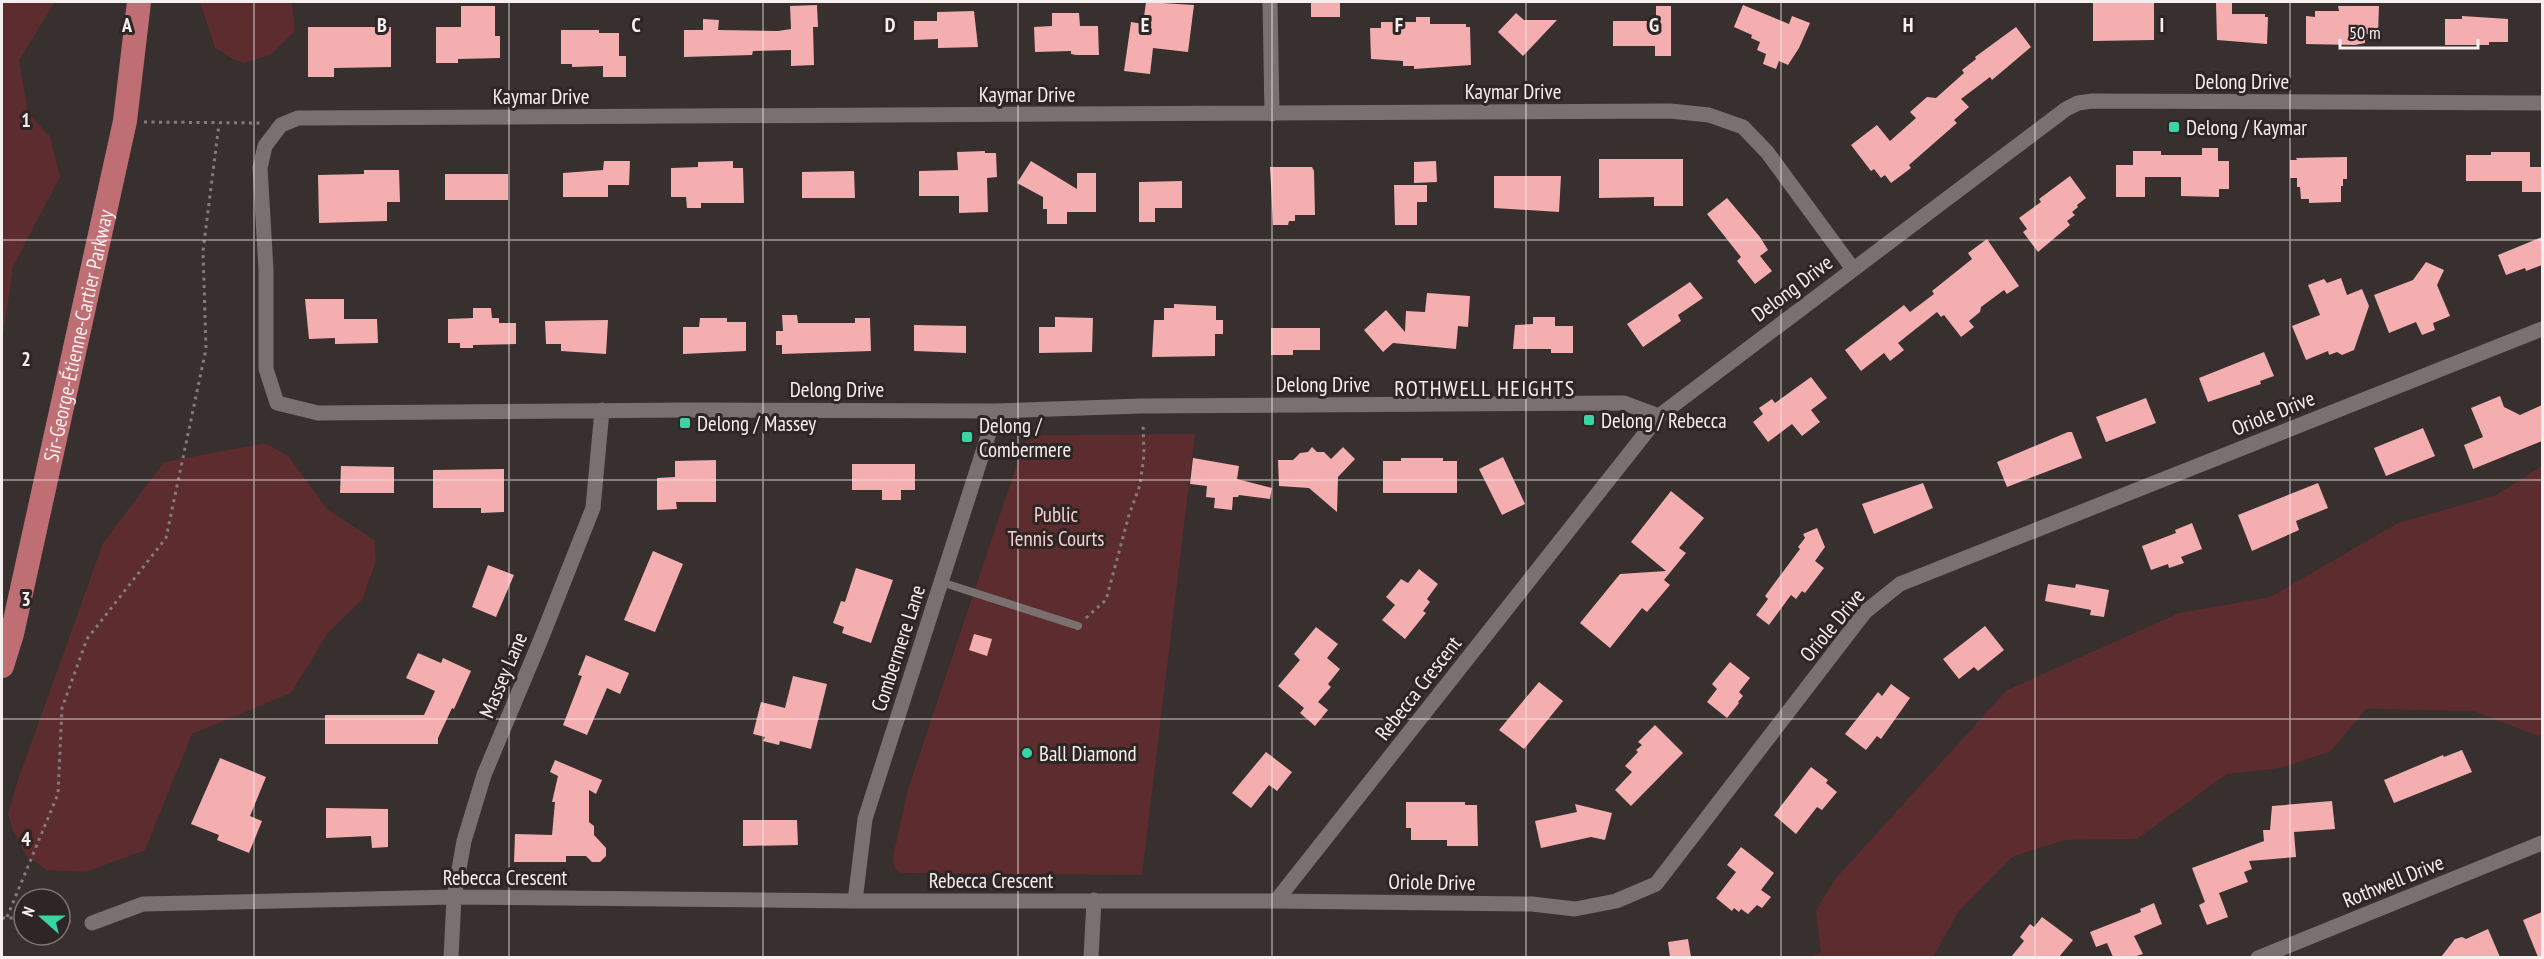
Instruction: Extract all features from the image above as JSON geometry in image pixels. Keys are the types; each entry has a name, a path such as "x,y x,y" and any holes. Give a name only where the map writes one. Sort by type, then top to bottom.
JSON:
{"main road":[{"name":"Sir-George-Étienne-Cartier Parkway","path":"2,666 15,622 125,121 139,2"}],"street":[{"path":"1270,2 1272,114"},
{"name":"Delong Drive","path":"280,125 265,146 260,168 266,269 266,369 277,403 318,413 602,410 996,411 1141,406 1624,403 1659,416 2029,136 2078,103 2092,101 2542,103"},
{"name":"Kaymar Drive","path":"280,125 298,118 1670,111 1709,115 1743,127 1767,152 1853,269"},
{"name":"Oriole Drive","path":"1276,901 1532,904 1575,909 1616,901 1656,884 1865,612 1900,584 2542,329"},
{"name":"Massey Lane","path":"451,957 454,897 464,841 484,775 593,508 602,410"},
{"name":"Combermere Lane","path":"855,901 865,819 996,411"},
{"name":"Rebecca Crescent","path":"92,923 143,903 454,897 855,901 1276,901 1659,416"},
{"name":"Rothwell Drive","path":"2258,957 2542,843"},
{"path":"1091,957 1094,900"}],"lane":[{"path":"941,582 1078,626"}],"path":[{"path":"125,121 280,125"},
{"path":"7,917 58,794 62,708 87,639 166,538 206,349 203,251 219,124"},
{"path":"1078,626 1107,600 1129,515 1140,485 1144,455 1141,406"},
{"path":"2,918 12,917"}],"green space":[{"path":"2,2 55,2 19,60 28,113 50,136 60,177 13,267 2,344"},
{"path":"200,2 292,2 295,31 270,55 244,63 215,48"},
{"name":"Public Tennis Courts","path":"1195,434 1142,875 901,873 894,867 893,857 908,789 1023,446 1031,438 1043,435"},
{"path":"266,443 289,457 328,510 374,540 376,561 362,600 328,633 291,693 192,734 145,850 86,872 46,870 25,854 8,814 18,780 103,543 164,462"},
{"path":"2542,466 2542,735 2538,736 2473,711 2366,709 2331,751 2281,768 2227,774 2137,839 2064,840 2012,857 1958,912 1933,957 1810,957 1821,952 1816,910 1836,878 2007,690 2179,613 2270,597 2398,523 2496,495"}],"building":[{"path":"1146,2 1194,5 1188,52 1153,48 1150,74 1124,71 1131,22 1143,24"},
{"path":"1311,2 1340,2 1340,17 1311,17"},
{"path":"2093,2 2154,2 2154,40 2093,41"},
{"path":"2216,3 2232,3 2232,14 2265,14 2265,17 2268,17 2267,44 2217,40"},
{"path":"817,5 818,27 813,27 814,65 791,66 791,50 753,51 752,55 684,57 684,30 703,30 703,19 719,20 718,30 778,31 791,29 790,6"},
{"path":"1743,5 1789,24 1792,16 1810,23 1799,48 1788,65 1779,61 1776,69 1763,64 1766,54 1757,50 1760,42 1751,38 1752,35 1734,27"},
{"path":"461,6 495,6 495,36 500,36 500,58 458,59 458,63 436,63 436,27 461,27"},
{"path":"1656,6 1671,6 1671,56 1655,56 1655,46 1613,46 1613,21 1656,21"},
{"path":"2338,6 2379,6 2378,34 2365,34 2365,43 2355,45 2306,44 2306,16 2315,17 2315,11 2339,11"},
{"path":"974,11 978,47 938,48 938,39 914,40 914,21 937,21 937,12"},
{"path":"1052,13 1079,13 1080,26 1098,26 1099,55 1076,55 1071,54 1071,51 1035,52 1034,27 1052,26"},
{"path":"1516,13 1524,20 1557,20 1523,56 1498,32"},
{"path":"2462,16 2508,19 2508,42 2489,42 2489,45 2445,45 2445,19 2462,19"},
{"path":"1416,17 1430,17 1430,24 1466,24 1466,27 1470,27 1471,65 1414,69 1414,66 1403,66 1403,61 1371,59 1370,28 1381,28 1381,22 1416,22"},
{"path":"308,27 391,27 391,67 334,68 334,77 308,77"},
{"path":"2016,27 2031,47 1992,80 1990,77 1961,99 1969,107 1954,120 1957,123 1909,165 1911,168 1891,183 1885,175 1881,178 1874,169 1871,171 1851,145 1877,125 1890,141 1916,118 1910,112 1927,97 1936,98 1964,73 1962,70 1976,59 1975,57"},
{"path":"561,30 599,30 599,33 619,33 619,56 626,56 626,77 603,77 603,66 572,67 572,64 561,64"},
{"path":"2202,148 2218,148 2218,161 2229,161 2229,189 2219,189 2219,197 2181,196 2181,177 2145,177 2145,197 2116,197 2116,165 2133,165 2133,151 2161,151 2161,155 2202,155"},
{"path":"985,151 985,153 996,153 997,177 987,178 988,212 959,213 959,196 919,196 919,171 958,170 957,152"},
{"path":"2491,152 2530,152 2530,167 2542,167 2542,192 2522,192 2522,181 2466,181 2466,155 2491,155"},
{"path":"2347,157 2347,179 2343,179 2343,186 2341,186 2341,202 2309,203 2309,199 2301,199 2297,178 2290,178 2290,160"},
{"path":"1599,159 1683,159 1683,206 1654,206 1654,197 1599,198"},
{"path":"604,161 630,161 629,185 608,185 608,197 563,197 563,173 603,170"},
{"path":"733,161 733,168 743,168 744,203 701,203 701,208 687,208 686,197 671,197 671,168 698,167 698,162"},
{"path":"1031,161 1077,189 1077,173 1096,173 1096,212 1067,212 1067,224 1047,224 1047,209 1043,209 1043,197 1017,183"},
{"path":"1436,161 1437,182 1414,183 1414,162"},
{"path":"1270,167 1312,167 1315,215 1295,215 1295,221 1289,221 1288,225 1273,225"},
{"path":"364,170 399,170 400,202 387,202 387,221 319,223 318,175 364,174"},
{"path":"854,171 855,198 802,198 802,172"},
{"path":"445,174 508,174 508,200 445,200"},
{"path":"1494,176 1561,176 1559,212 1494,208"},
{"path":"2070,176 2086,198 2072,212 2075,215 2067,221 2070,225 2038,252 2023,232 2027,229 2019,218 2041,202 2039,199"},
{"path":"1182,181 1182,208 1155,208 1155,222 1139,222 1139,182"},
{"path":"1394,185 1427,185 1427,202 1417,202 1417,225 1395,225"},
{"path":"1727,198 1768,250 1760,256 1772,271 1755,284 1737,261 1741,257 1707,214"},
{"path":"2542,237 2542,265 2506,275 2498,255"},
{"path":"1987,239 2019,286 2007,294 2004,290 1981,307 1980,312 1969,321 1974,327 1961,337 1944,315 1941,317 1937,312 1898,343 1904,350 1890,361 1884,353 1861,371 1845,350 1904,305 1910,312 1934,294 1932,291 1972,259 1968,253"},
{"path":"2426,262 2444,270 2437,285 2450,316 2433,323 2435,330 2422,335 2416,322 2389,333 2374,295 2413,280"},
{"path":"2341,278 2347,295 2362,289 2369,306 2354,350 2342,355 2337,352 2329,355 2328,351 2306,360 2292,326 2320,315 2308,285 2324,279 2327,283"},
{"path":"1690,282 1703,298 1678,315 1681,321 1643,347 1627,324"},
{"path":"1427,293 1470,296 1468,327 1458,326 1456,349 1393,343 1383,352 1364,330 1386,310 1405,332 1406,311 1425,312"},
{"path":"305,299 344,299 344,319 377,319 378,343 335,344 335,338 309,339"},
{"path":"1174,304 1216,306 1216,320 1223,320 1223,334 1215,334 1215,356 1152,357 1154,320 1164,320 1164,308 1174,308"},
{"path":"473,308 491,308 492,318 499,318 499,323 516,323 516,344 473,345 473,348 460,348 460,343 448,343 448,319 473,318"},
{"path":"782,315 797,315 798,323 855,323 855,318 870,318 871,351 782,354 782,345 776,345 776,331 783,331"},
{"path":"1055,317 1093,318 1092,352 1039,353 1039,327 1055,327"},
{"path":"1533,317 1555,317 1555,326 1573,326 1573,353 1551,353 1551,349 1513,349 1515,325 1533,324"},
{"path":"700,318 727,318 727,322 746,322 746,351 683,354 683,327 699,327"},
{"path":"608,320 606,354 561,351 561,344 546,344 545,321"},
{"path":"914,325 966,326 966,353 914,351"},
{"path":"1271,328 1320,328 1320,350 1293,350 1293,355 1271,355"},
{"path":"2264,352 2274,376 2260,381 2261,384 2208,402 2199,378"},
{"path":"1811,377 1827,398 1811,410 1820,422 1802,436 1792,424 1768,442 1753,422 1763,414 1759,408 1772,399 1775,403"},
{"path":"2500,396 2504,407 2520,415 2542,405 2542,441 2473,469 2464,445 2483,437 2471,408"},
{"path":"2146,398 2156,423 2106,442 2096,417"},
{"path":"2423,428 2435,456 2386,476 2374,448"},
{"path":"2072,432 2082,458 2007,487 1997,462"},
{"path":"1312,447 1317,452 1324,452 1331,459 1343,447 1355,459 1338,477 1337,512 1309,488 1279,486 1278,460 1293,460 1300,453 1308,452"},
{"path":"1503,457 1525,504 1502,515 1479,469"},
{"path":"1193,458 1239,466 1237,479 1272,488 1270,499 1239,495 1233,497 1232,510 1214,508 1215,498 1206,497 1207,486 1190,484"},
{"path":"1401,458 1443,458 1443,461 1457,461 1457,493 1383,493 1383,461 1401,461"},
{"path":"716,460 716,502 676,502 677,509 657,510 657,478 675,477 675,461"},
{"path":"852,464 915,464 915,490 901,490 901,500 882,500 882,490 852,490"},
{"path":"341,466 394,467 394,493 340,493"},
{"path":"504,469 504,512 481,513 481,508 433,508 433,470"},
{"path":"1923,483 1933,508 1874,534 1862,504"},
{"path":"2318,483 2328,508 2296,521 2299,530 2252,551 2238,515"},
{"path":"1671,491 1704,518 1679,548 1686,553 1664,580 1670,585 1647,612 1642,608 1610,648 1580,623 1620,574 1666,571 1631,542"},
{"path":"2192,523 2202,549 2181,557 2184,563 2169,568 2168,564 2151,570 2142,546 2176,533 2175,530"},
{"path":"1817,528 1825,547 1815,561 1824,568 1805,593 1802,591 1796,599 1791,595 1769,625 1756,615 1768,599 1765,596 1800,549 1798,547 1805,538 1803,534"},
{"path":"653,551 683,564 655,632 624,620"},
{"path":"488,565 514,575 496,617 472,607"},
{"path":"856,568 893,580 871,643 842,633 844,627 833,623 841,601 845,602"},
{"path":"1419,569 1438,584 1427,599 1430,602 1423,611 1426,613 1405,639 1382,620 1395,605 1386,597 1401,579 1408,583"},
{"path":"2048,584 2075,588 2076,584 2109,590 2104,617 2090,615 2091,610 2045,601"},
{"path":"1985,626 2004,650 1978,671 1974,667 1959,679 1943,659"},
{"path":"1316,627 1338,644 1327,658 1340,669 1328,684 1331,687 1318,702 1328,710 1315,726 1300,713 1304,708 1278,686 1300,660 1294,654"},
{"path":"974,634 992,639 987,656 969,650"},
{"path":"418,653 441,663 443,658 471,671 438,738 438,744 325,744 325,715 424,715 435,691 406,678"},
{"path":"586,655 629,673 620,694 607,688 587,735 563,725 582,676 578,675"},
{"path":"1730,662 1750,678 1739,692 1743,696 1739,703 1727,718 1707,702 1717,689 1712,684"},
{"path":"793,676 827,684 811,749 780,741 779,745 763,741 765,737 753,734 761,702 785,708"},
{"path":"1539,682 1563,701 1524,749 1499,730"},
{"path":"1891,684 1910,698 1881,739 1877,736 1866,750 1845,734 1878,692 1882,696"},
{"path":"1655,725 1683,753 1631,806 1615,790 1632,772 1625,766 1642,745 1638,742"},
{"path":"2462,750 2472,772 2394,803 2384,780 2443,755 2444,757"},
{"path":"1266,752 1292,772 1277,791 1269,785 1251,808 1232,793"},
{"path":"220,758 266,777 250,816 262,821 249,853 217,840 219,835 191,824"},
{"path":"555,760 602,780 596,794 589,790 589,822 594,826 594,835 606,848 606,856 600,862 592,862 586,856 566,856 566,862 514,862 515,834 552,835 555,802 552,802 558,776 550,772"},
{"path":"1811,767 1828,780 1826,783 1837,792 1822,810 1817,807 1796,834 1774,815"},
{"path":"2332,801 2335,829 2294,832 2296,857 2249,861 2252,869 2244,872 2248,882 2219,893 2228,917 2207,925 2199,905 2205,902 2192,868 2264,841 2263,830 2270,830 2272,806"},
{"path":"1406,802 1465,802 1465,805 1477,805 1478,846 1447,846 1447,840 1411,840 1411,828 1406,828"},
{"path":"1575,804 1612,813 1605,840 1591,837 1541,848 1535,821 1577,812"},
{"path":"326,808 388,809 388,847 372,848 371,836 326,838"},
{"path":"743,820 797,820 798,845 743,846"},
{"path":"1741,847 1774,873 1761,890 1771,897 1762,908 1757,905 1748,914 1741,909 1739,912 1734,908 1732,911 1716,898 1736,872 1727,865"},
{"path":"2154,903 2162,924 2134,936 2143,954 2133,957 2113,957 2107,943 2096,947 2090,932 2141,912 2140,909"},
{"path":"2542,912 2542,957 2538,957 2523,920"},
{"path":"2042,917 2073,940 2059,957 2011,957 2024,941 2020,937 2030,924 2034,927"},
{"path":"2488,929 2500,957 2441,957 2455,939 2462,937 2466,939"},
{"path":"1688,939 1691,957 1670,957 1668,942"}],"place":[{"name":"Delong / Kaymar","path":"2174,127"},
{"name":"Delong / Rebecca","path":"1589,420"},
{"name":"Delong / Massey","path":"685,423"},
{"name":"Delong / Combermere","path":"967,437"},
{"name":"Ball Diamond","path":"1027,753"}],"district":[{"name":"ROTHWELL HEIGHTS","path":"1485,388"}]}
